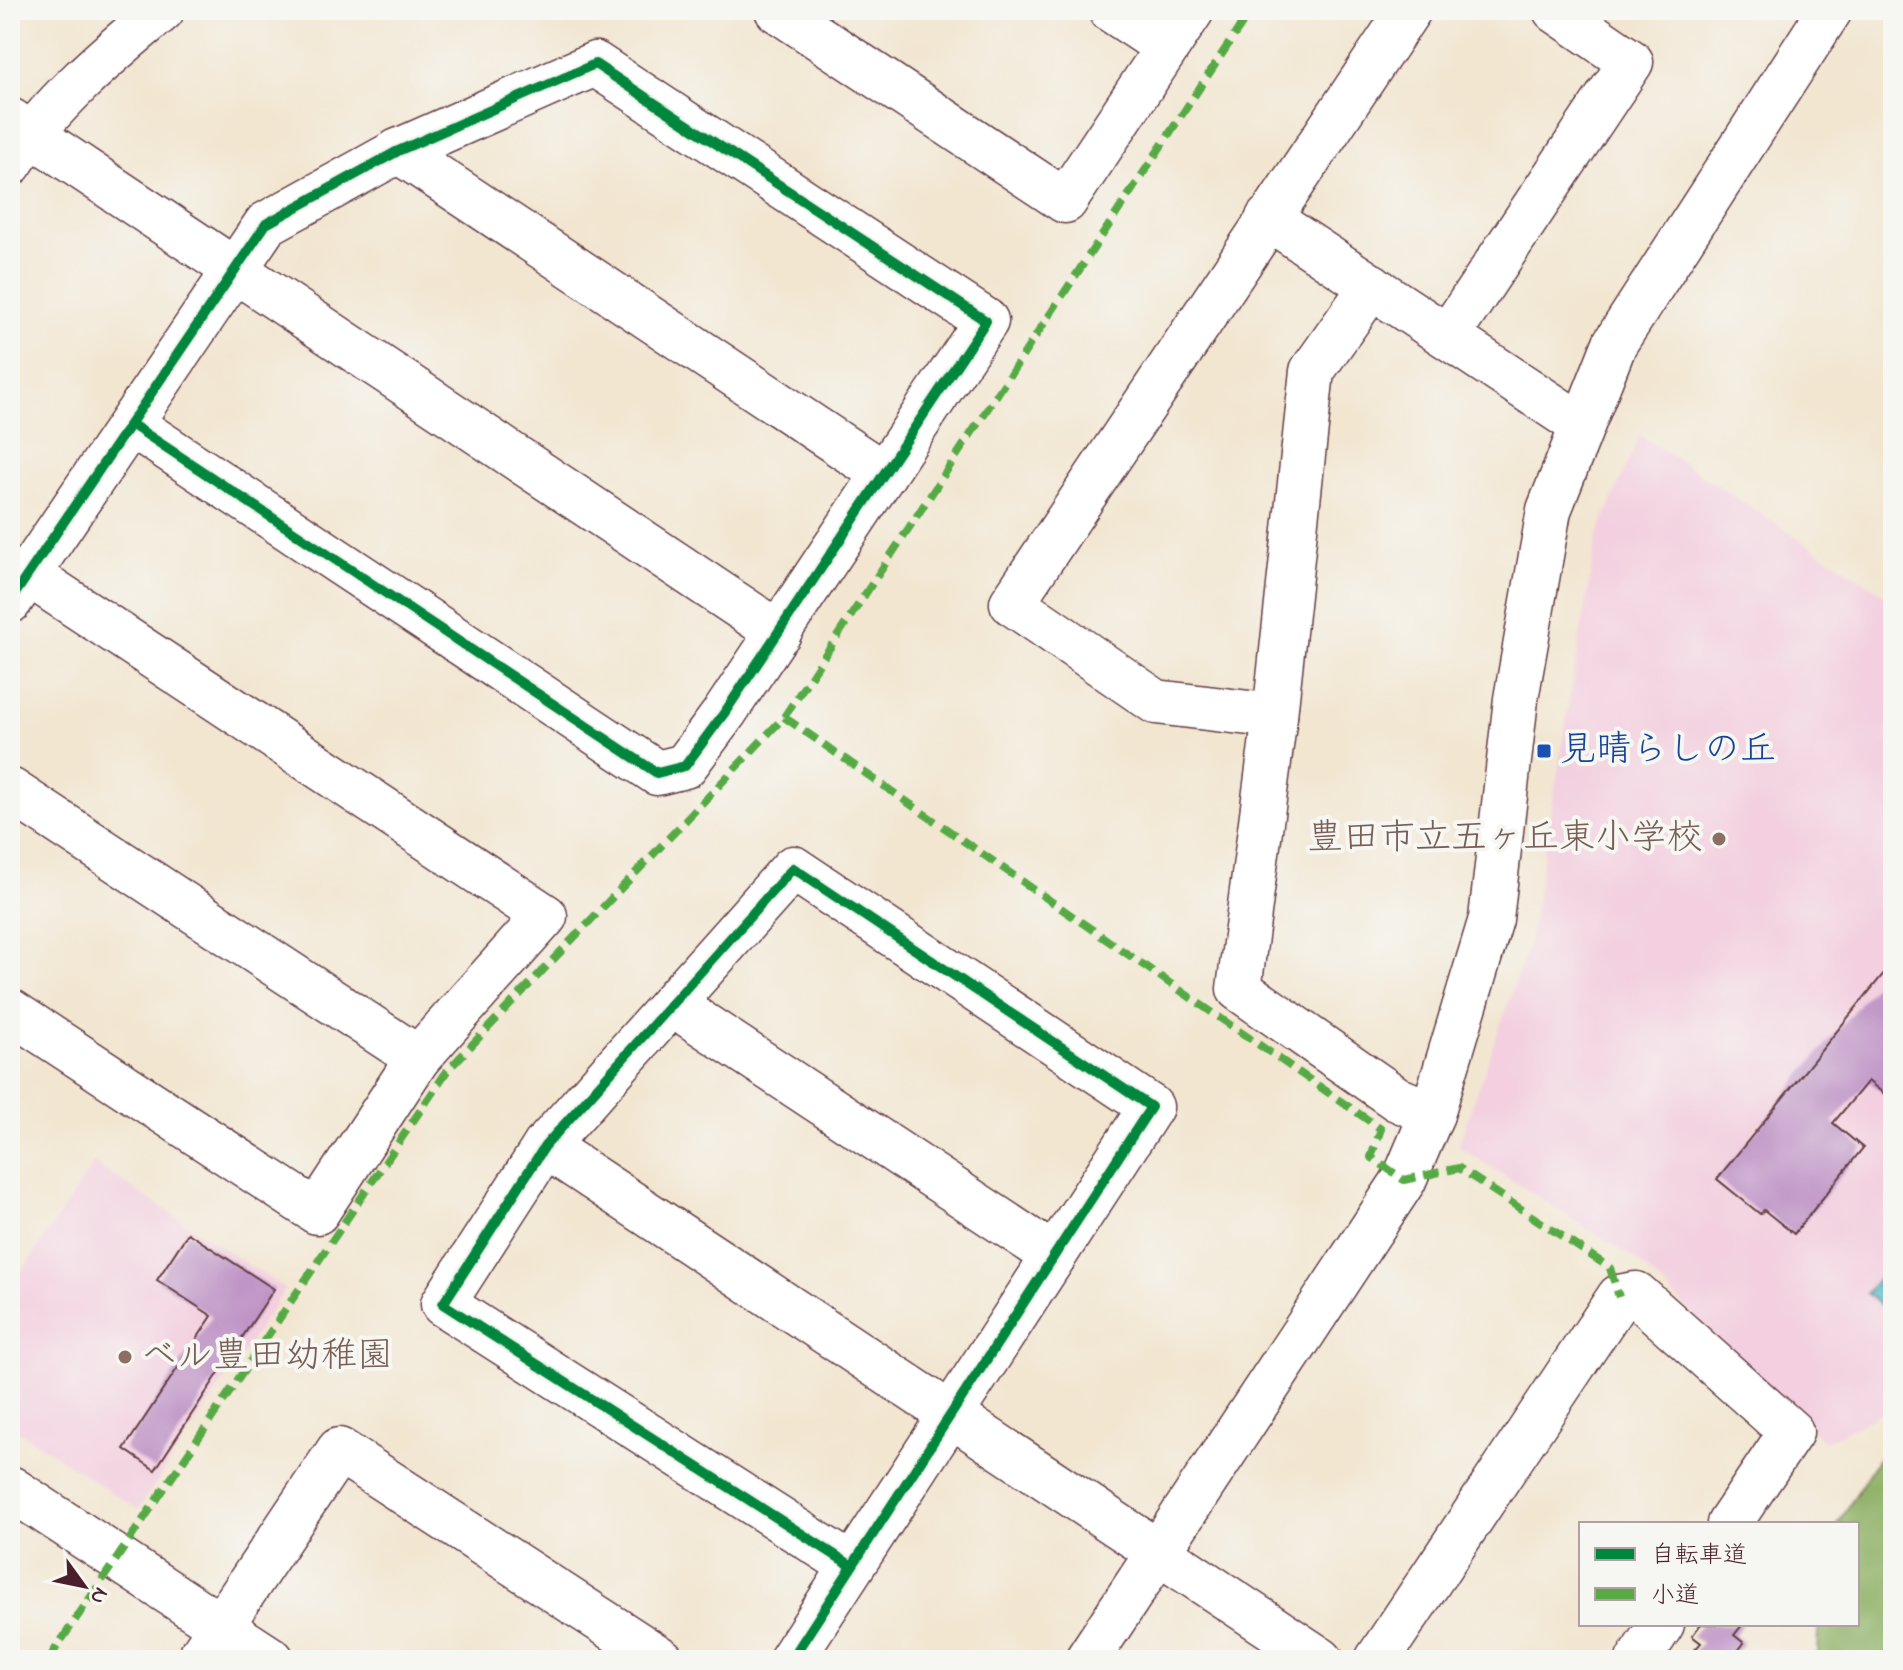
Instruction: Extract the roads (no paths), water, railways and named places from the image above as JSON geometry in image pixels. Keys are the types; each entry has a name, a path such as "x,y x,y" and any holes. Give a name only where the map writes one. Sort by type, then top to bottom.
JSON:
{"street":[{"path":"162,10 17,140 236,270 779,633"},
{"path":"777,10 1065,201 1192,10"},
{"path":"1111,10 1167,47"},
{"path":"1275,716 1156,702 1012,603 1409,10"},
{"path":"1448,336 1631,62 1555,10"},
{"path":"1087,1660 1404,1180 1432,1114 1491,919 1516,699 1549,510 1615,343 1825,12"},
{"path":"10,1011 317,1212 418,1058 545,916 19,588 266,224 398,151 595,64 986,321 779,633 685,766 657,773 131,424"},
{"path":"398,151 884,474"},
{"path":"1268,218 1581,425"},
{"path":"1372,286 1312,371 1275,716 1239,989 1397,1099 1432,1114"},
{"path":"10,790 418,1058"},
{"path":"791,1660 1151,1107 793,868 545,1146 443,1304 852,1566"},
{"path":"672,1004 1054,1256"},
{"path":"545,1146 1321,1660"},
{"path":"1377,1660 1619,1297 1636,1294 1791,1432 1730,1522"},
{"path":"210,1643 339,1450 662,1660"},
{"path":"10,1488 210,1643 272,1660"},
{"path":"1638,1660 1661,1626"}],"water":[{"path":"1893,1260 1893,1315 1866,1293"}],"place":[{"name":"見晴らしの丘","path":"1544,751"},
{"name":"豊田市立五ヶ丘東小学校","path":"1719,839"},
{"name":"ベル豊田幼稚園","path":"125,1357"}]}
